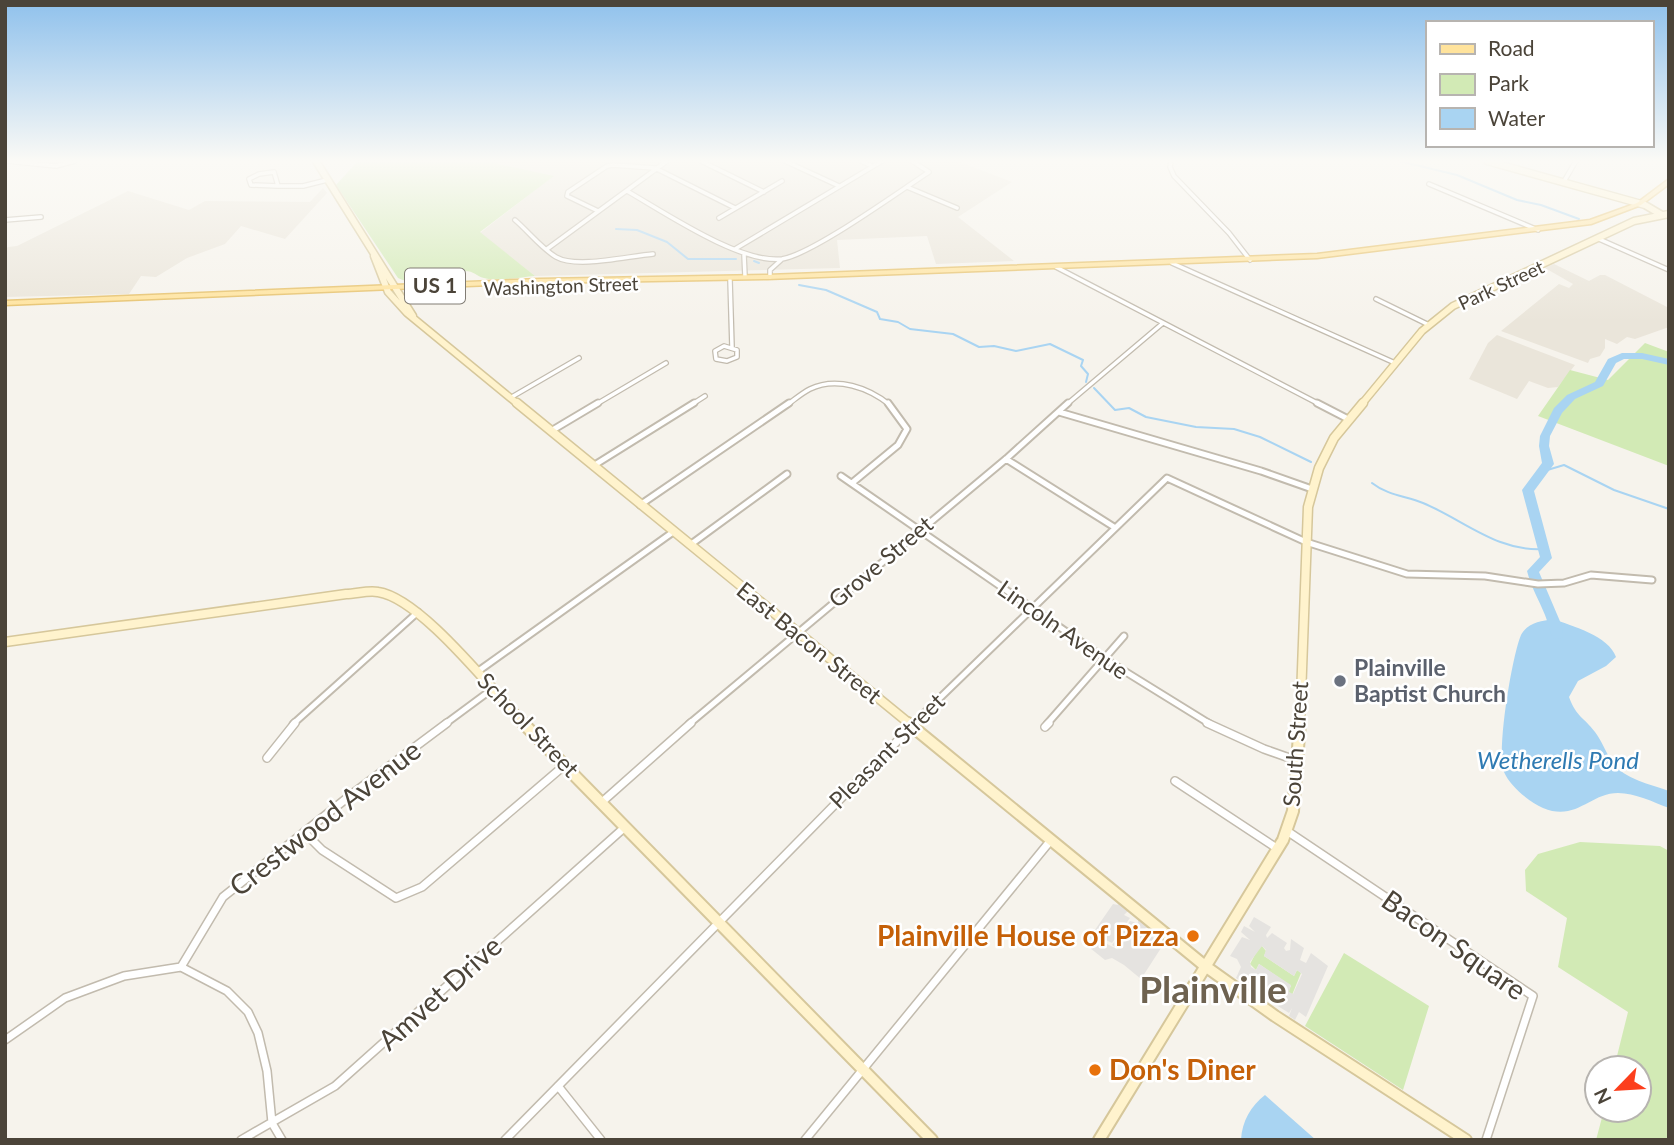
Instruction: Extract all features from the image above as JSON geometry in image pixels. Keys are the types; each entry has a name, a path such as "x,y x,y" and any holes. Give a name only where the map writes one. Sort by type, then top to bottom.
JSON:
{"main road":[{"name":"East Bacon Street","path":"348,214 415,318"},
{"name":"US 1","path":"1172,262 1345,253 1538,230 1598,221 1613,214"},
{"name":"Park Street","path":"1395,363 1429,325 1466,299 1634,221 1665,214"},
{"name":"East Bacon Street","path":"374,257 386,290 400,307 1205,966 1275,1016 1466,1140"},
{"name":"Washington Street","path":"398,289 730,280 1172,262"},
{"name":"Washington Street","path":"5,303 102,300 124,302 398,289 768,277"},
{"name":"South Street","path":"1099,1140 1287,831 1293,811 1298,761 1306,542 1312,489 1329,447 1348,419 1395,363"},
{"name":"School Street","path":"5,642 346,594 380,592 400,599 418,612 601,803 932,1140"}],"street":[{"path":"547,249 593,214"},
{"path":"670,214 744,255 784,258"},
{"path":"719,218 725,214"},
{"path":"735,250 793,214"},
{"path":"768,277 770,270 784,258 816,244 863,214"},
{"path":"1211,214 1250,260"},
{"path":"1501,214 1538,230"},
{"path":"5,220 41,218"},
{"path":"515,220 556,257 572,262 653,254"},
{"path":"1599,239 1669,270"},
{"path":"744,255 745,276"},
{"path":"1172,262 1395,363"},
{"path":"1056,267 1348,419"},
{"path":"730,280 732,346 738,352 734,359 723,361 715,356 715,351 720,347 732,346"},
{"path":"1376,299 1429,325"},
{"name":"Grove Street","path":"601,803 650,757 1006,459 1163,323"},
{"path":"510,398 579,358"},
{"path":"550,431 666,363"},
{"path":"640,505 811,388 834,383 861,387 887,403 897,412 907,429 898,445 852,483"},
{"path":"593,467 705,396"},
{"path":"1059,412 1261,471 1312,489"},
{"path":"1006,459 1114,527"},
{"path":"690,545 787,474"},
{"name":"Lincoln Avenue","path":"841,476 1105,659 1208,726 1298,761"},
{"name":"Pleasant Street","path":"505,1140 912,727 1167,478 1306,542"},
{"path":"477,672 673,532"},
{"path":"1306,542 1407,573 1485,576 1536,583 1564,583 1591,575 1652,580"},
{"path":"267,758 269,750 292,725 418,612"},
{"path":"1045,727 1124,636"},
{"name":"Crestwood Avenue","path":"181,967 223,897 491,690"},
{"path":"304,832 322,849 396,898 422,887 566,764"},
{"path":"1175,781 1278,849"},
{"name":"Amvet Drive","path":"241,1140 335,1086 625,827"},
{"name":"Bacon Square","path":"1287,831 1534,996 1486,1140"},
{"path":"805,1140 1051,840"},
{"path":"5,1040 65,998 124,976 181,967 227,991 248,1012 258,1033 267,1071 272,1122 282,1140"},
{"path":"558,1086 601,1140"}],"shaded area":[{"path":"81,214 307,214 285,239 241,226 225,244 187,258 156,277 141,276 129,294 5,297 5,250"},
{"path":"504,214 962,214 958,217 1014,261 936,264 927,236 837,240 840,268 535,276 480,233"},
{"path":"1554,264 1589,281 1605,275 1669,308 1669,327 1635,339 1627,337 1617,344 1605,339 1605,348 1600,356 1590,359 1588,363 1501,331 1559,284 1569,288 1573,284 1545,268"},
{"path":"1497,335 1575,365 1558,387 1548,388 1529,381 1517,399 1469,379 1488,343"},
{"path":"1117,902 1128,911 1124,915 1130,918 1112,943 1106,940 1105,943 1119,950 1112,945 1130,921 1138,923 1138,919 1148,927 1143,930 1163,945 1141,979 1112,958 1105,960 1085,944 1093,941 1090,937 1113,904 1118,905"},
{"path":"1254,917 1271,927 1267,938 1272,933 1287,943 1284,948 1286,951 1290,950 1291,939 1304,948 1300,960 1306,963 1311,953 1328,966 1306,1017 1299,1012 1295,1020 1289,1016 1292,1008 1289,1013 1273,1003 1275,995 1271,1001 1256,990 1257,982 1253,989 1236,978 1241,967 1237,959 1230,956 1242,937 1250,940 1241,932 1244,926 1255,932 1249,926","holes":["1262,946 1266,950 1264,956 1294,976 1297,970 1302,974 1293,994 1289,992 1291,985 1259,964 1256,970 1251,967 1250,962"]}],"green space":[{"path":"356,214 503,214 480,232 535,276 490,279 466,271 414,282 398,278"},
{"path":"1645,343 1669,352 1669,466 1538,416 1570,370 1608,380"},
{"path":"1580,842 1660,846 1669,851 1669,1140 1596,1140 1600,1124 1653,1124 1653,1054 1618,1054 1628,1012 1558,967 1567,918 1526,891 1525,870 1538,854"},
{"path":"1262,946 1266,951 1264,956 1294,976 1297,970 1301,973 1292,995 1288,991 1291,986 1259,964 1256,970 1250,964"},
{"path":"1344,953 1429,1006 1403,1090 1305,1026"}],"water":[{"name":"Wetherells Pond","path":"1553,619 1589,633 1612,650 1616,657 1606,666 1578,681 1569,697 1622,772 1669,791 1669,808 1637,796 1618,793 1599,797 1565,812 1555,811 1532,802 1515,788 1507,777 1502,761 1503,725 1517,646 1527,628 1535,623"},
{"path":"1265,1095 1316,1140 1241,1140 1248,1114"}],"waterway":[{"path":"1567,214 1579,219"},
{"path":"616,229 637,230 667,242 688,259 736,259"},
{"path":"754,261 759,263"},
{"path":"799,285 826,290 877,312 880,319 898,322 910,329 953,334 979,347 994,346 1016,351 1050,344 1083,360 1081,366 1088,374 1086,382"},
{"path":"1557,634 1533,571 1546,558 1528,490 1548,464 1545,436 1558,411 1571,397 1599,384 1612,361 1622,356 1642,356 1669,362"},
{"path":"1094,388 1115,410 1129,408 1146,417 1196,427 1234,429 1260,437 1311,462"},
{"path":"1544,471 1564,465 1614,490 1669,509"},
{"path":"1372,483 1390,493 1423,503 1496,540 1527,549 1544,549"}],"place":[{"name":"Plainville Baptist Church","path":"1340,681"},
{"name":"Plainville House of Pizza","path":"1193,936"},
{"name":"Don's Diner","path":"1095,1070"}],"district":[{"name":"Plainville","path":"1213,990"}]}
